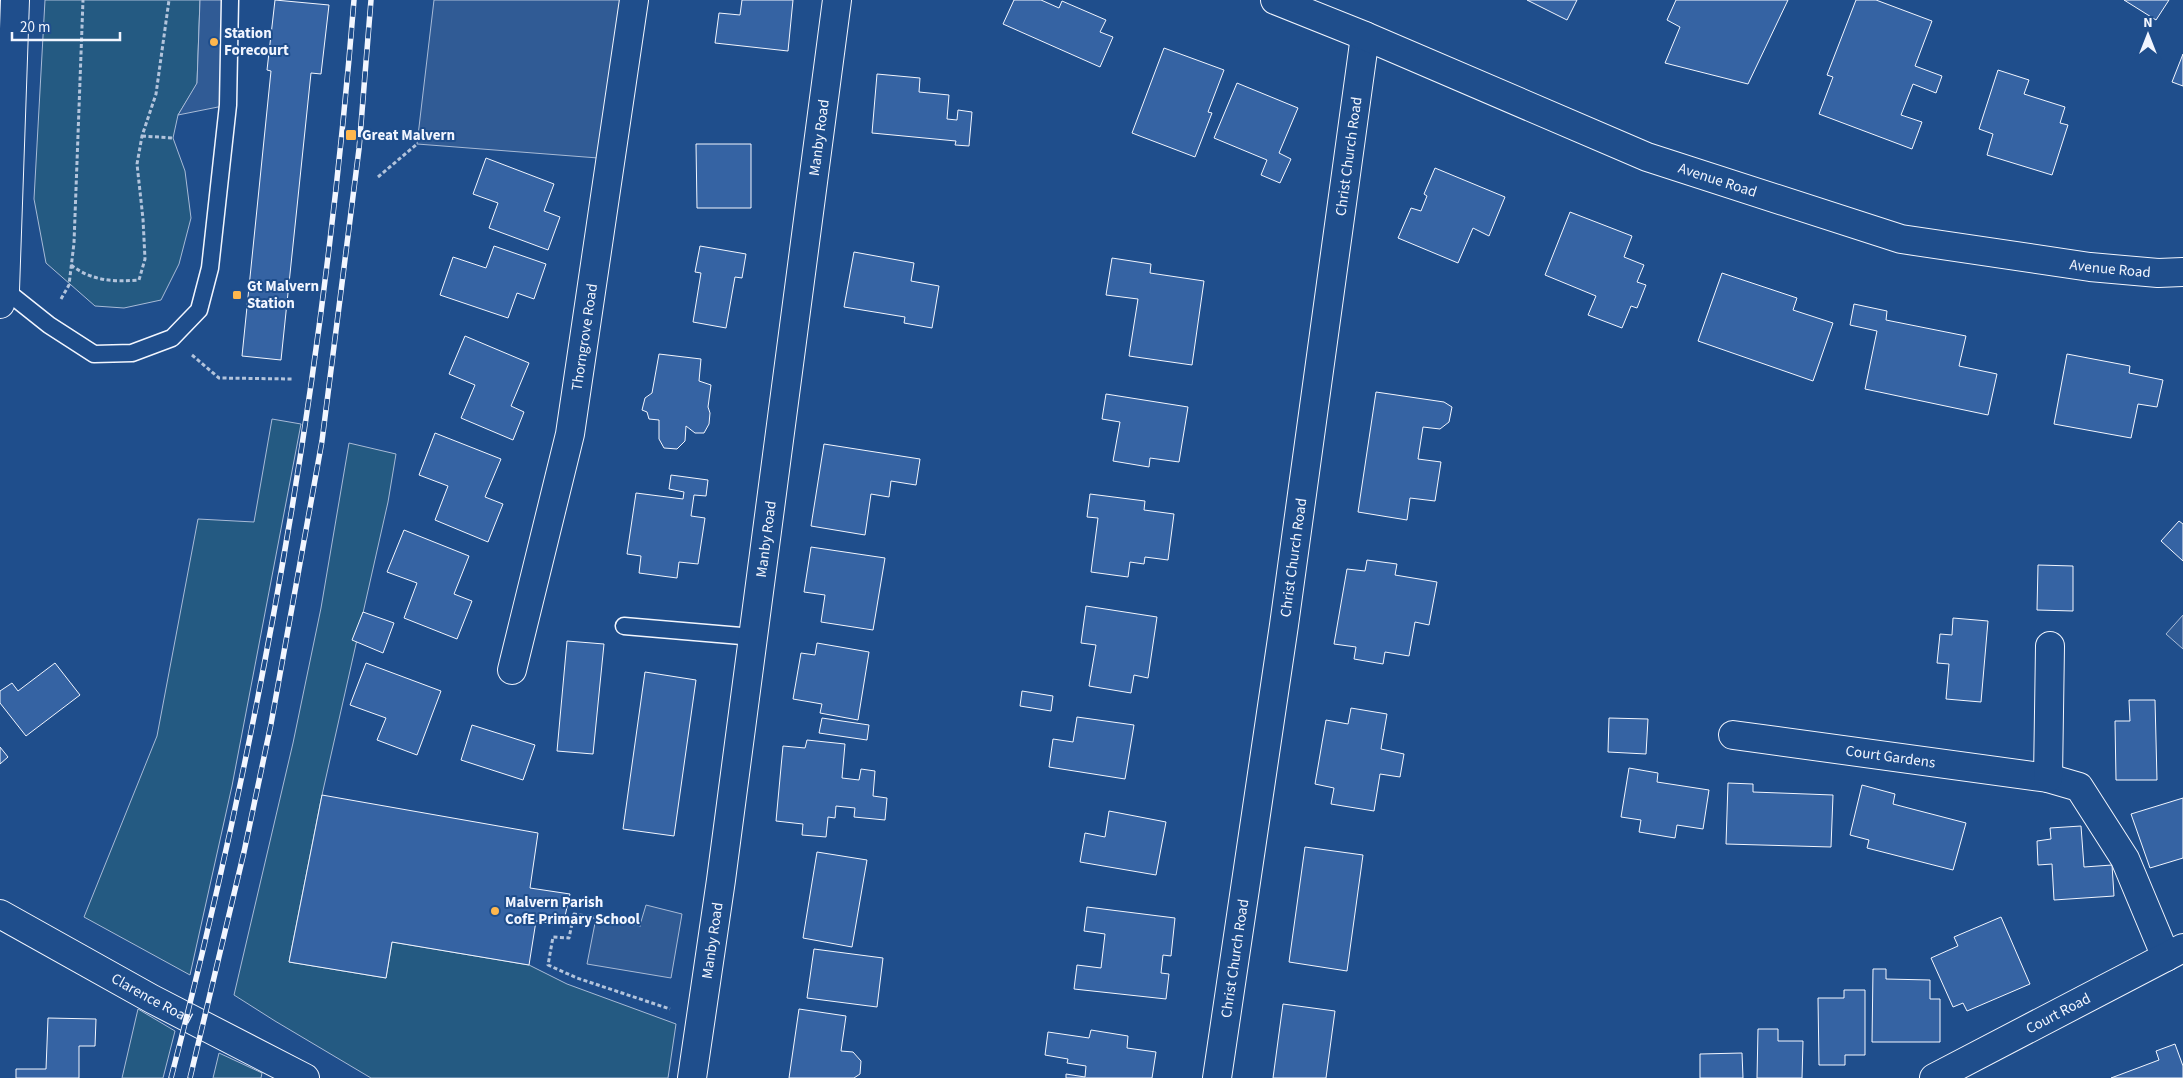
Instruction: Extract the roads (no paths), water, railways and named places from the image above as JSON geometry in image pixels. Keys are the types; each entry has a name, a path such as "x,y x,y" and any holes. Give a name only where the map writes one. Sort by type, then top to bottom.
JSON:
{"street":[{"path":"2,297 15,0"},
{"name":"Thorngrove Road","path":"512,670 570,434 634,0"},
{"name":"Manby Road","path":"692,1078 702,1020 837,0"},
{"name":"Avenue Road","path":"1275,0 1365,36 1647,158 1901,239 2090,267 2158,273 2183,272"},
{"name":"Christ Church Road","path":"1217,1078 1284,625 1365,36"},
{"path":"2048,778 2050,646"},
{"name":"Court Gardens","path":"1733,735 2048,778 2079,787 2125,858 2174,953"},
{"name":"Clarence Road","path":"0,914 152,999 305,1078"},
{"name":"Court Road","path":"1934,1078 2174,953"}],"lane":[{"path":"2,297 49,324 94,354 132,353 172,338 198,310 210,268 228,105 230,0"},
{"path":"624,626 753,637"}],"railway":[{"path":"171,1078 234,812 262,678 286,543 308,408 326,272 342,136 354,0"},
{"path":"190,1078 244,852 271,724 322,441 359,149 371,0"}],"place":[{"name":"Station Forecourt","path":"214,42"},
{"name":"Great Malvern","path":"351,135"},
{"name":"Gt Malvern Station","path":"237,295"},
{"name":"Malvern Parish CofE Primary School","path":"495,911"}]}
